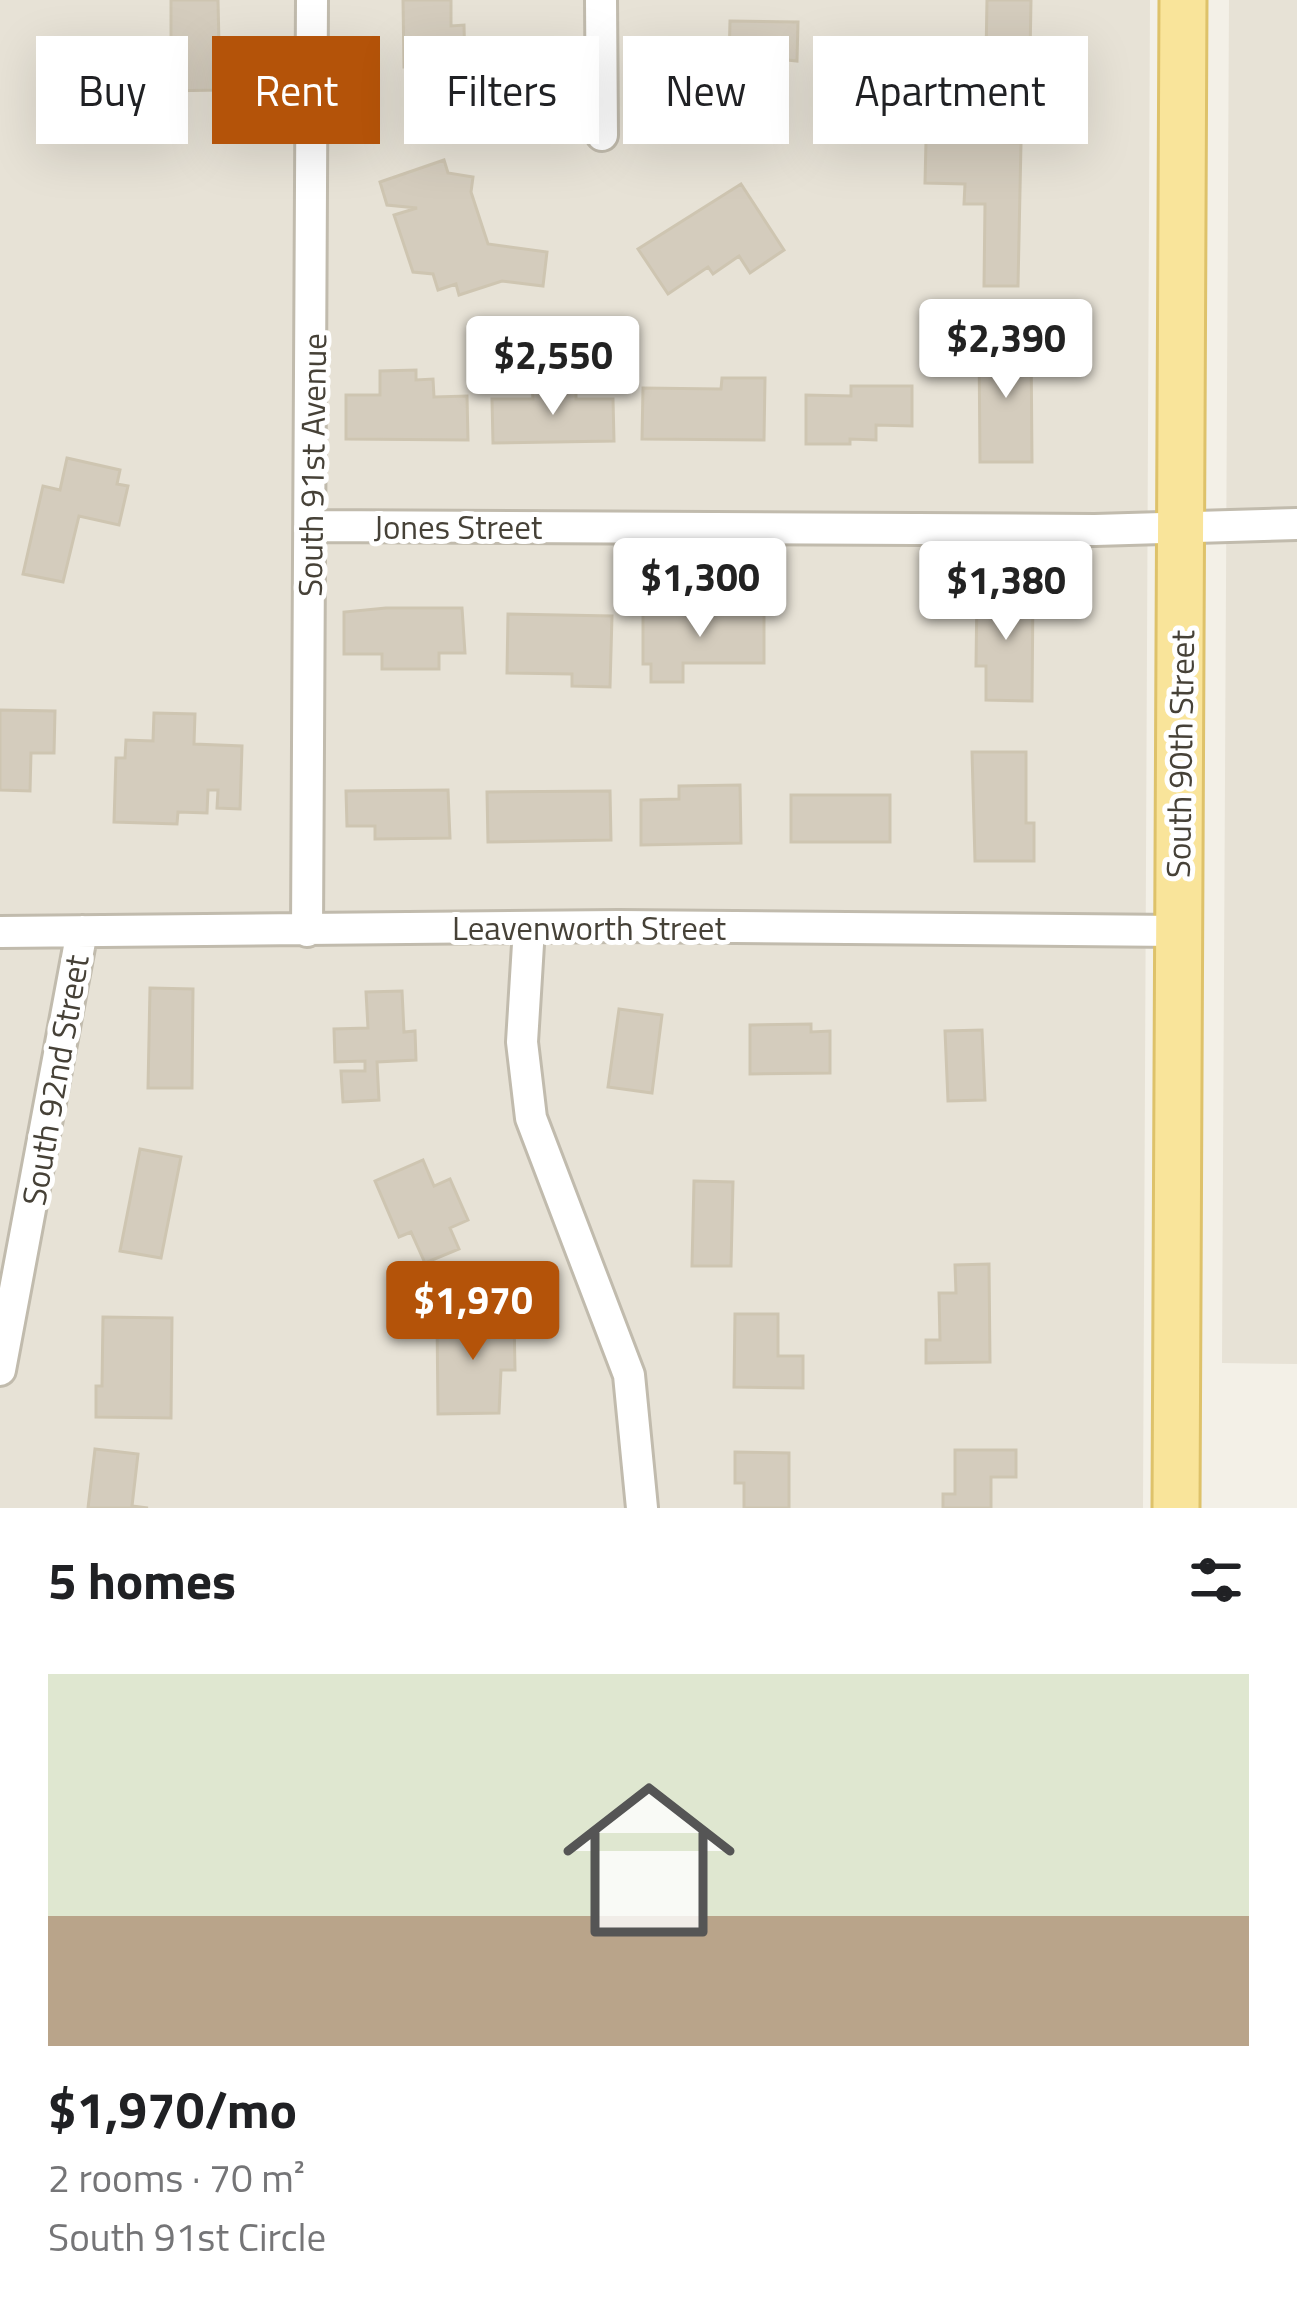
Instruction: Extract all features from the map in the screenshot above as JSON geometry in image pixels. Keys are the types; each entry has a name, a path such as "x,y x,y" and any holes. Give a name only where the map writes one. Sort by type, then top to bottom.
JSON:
{"main road":[{"name":"South 90th Street","path":"1175,1508 1184,0"}],"street":[{"name":"South 91st Avenue","path":"307,931 312,0"},
{"path":"601,0 602,135"},
{"name":"Jones Street","path":"310,526 1297,524"},
{"path":"529,928 522,1042 531,1118 629,1375 641,1508"},
{"name":"Leavenworth Street","path":"0,932 1178,931"},
{"name":"South 92nd Street","path":"0,1370 82,932"}],"shaded area":[{"path":"0,0 1150,0 1143,1508 0,1508"},
{"path":"1229,0 1297,0 1297,1364 1222,1363"}],"building":[{"path":"171,0 218,0 212,90 188,91 188,36 171,36"},
{"path":"403,0 451,0 451,26 464,25 464,36 404,36 404,67"},
{"path":"987,0 1031,0 1030,36 986,36"},
{"path":"730,21 798,22 797,61 789,60 789,36 730,36"},
{"path":"926,144 1021,144 1018,286 984,286 985,204 964,204 965,184 925,183"},
{"path":"444,160 448,173 473,177 471,192 488,244 547,252 543,286 502,281 459,295 456,284 438,290 433,274 413,272 394,215 417,208 387,205 380,182"},
{"path":"741,184 784,250 750,273 739,256 713,274 708,267 668,294 638,249"},
{"path":"1031,339 1032,462 980,462 979,340"},
{"path":"416,370 416,380 433,379 434,397 467,396 468,440 346,439 346,395 380,395 380,371"},
{"path":"722,378 765,378 764,440 642,439 643,388 721,389"},
{"path":"576,385 576,399 613,399 614,441 493,443 492,399 533,399 532,386"},
{"path":"851,386 912,386 912,426 876,425 876,440 806,444 806,395 851,396"},
{"path":"67,458 120,470 117,484 128,486 119,525 79,516 63,582 23,574 43,486 60,490"},
{"path":"977,590 1033,590 1032,701 986,700 986,666 976,666"},
{"path":"462,608 465,653 439,653 439,669 382,669 382,654 344,654 344,612"},
{"path":"643,611 764,611 764,663 683,663 683,682 651,682 651,664 643,664"},
{"path":"508,614 612,616 610,687 572,686 572,674 507,673"},
{"path":"0,710 55,711 54,753 31,753 30,791 0,790"},
{"path":"154,713 195,714 194,744 242,746 240,809 217,808 218,790 208,790 207,813 178,812 177,824 114,822 116,758 125,758 126,740 153,741"},
{"path":"972,752 1026,752 1026,823 1034,823 1034,861 975,861"},
{"path":"740,785 741,843 641,845 641,800 679,799 679,786"},
{"path":"448,790 450,838 375,839 375,826 347,826 346,791"},
{"path":"610,791 611,840 488,842 487,792"},
{"path":"791,795 890,795 890,842 791,842"},
{"path":"150,988 193,989 192,1088 148,1088"},
{"path":"402,991 404,1032 415,1031 416,1060 377,1062 379,1100 343,1102 341,1071 365,1071 365,1061 335,1062 334,1029 368,1028 366,992"},
{"path":"619,1009 662,1015 652,1093 608,1087"},
{"path":"811,1024 811,1032 830,1031 830,1073 750,1074 750,1025"},
{"path":"982,1030 985,1100 948,1101 945,1031"},
{"path":"140,1149 181,1157 161,1258 120,1251"},
{"path":"423,1160 434,1186 450,1179 468,1220 450,1228 459,1249 425,1263 411,1232 399,1237 375,1181"},
{"path":"694,1181 733,1182 731,1266 692,1266"},
{"path":"989,1264 990,1362 926,1363 926,1340 940,1340 939,1293 956,1293 955,1265"},
{"path":"735,1314 778,1314 778,1356 803,1356 803,1388 734,1387"},
{"path":"103,1317 172,1318 171,1418 96,1417 96,1386 102,1386"},
{"path":"437,1317 514,1317 515,1370 501,1370 499,1413 438,1414"},
{"path":"95,1449 138,1454 132,1506 148,1508 88,1508"},
{"path":"955,1450 1016,1450 1016,1477 991,1477 991,1508 943,1508 943,1494 955,1494"},
{"path":"735,1452 789,1453 789,1508 744,1508 744,1483 735,1483"}]}
